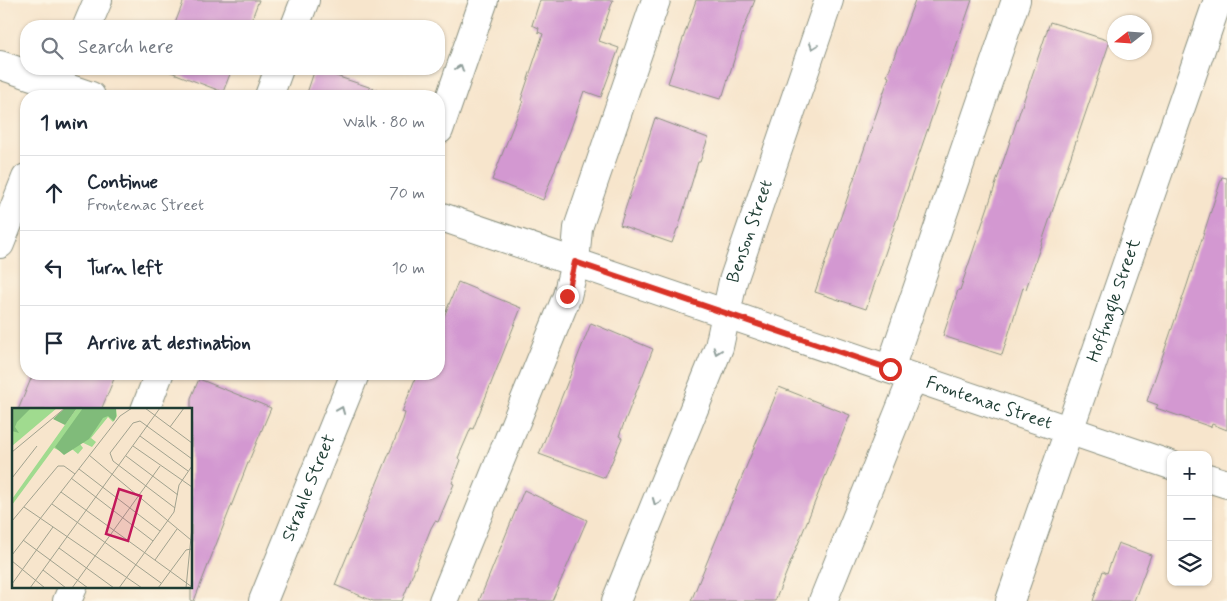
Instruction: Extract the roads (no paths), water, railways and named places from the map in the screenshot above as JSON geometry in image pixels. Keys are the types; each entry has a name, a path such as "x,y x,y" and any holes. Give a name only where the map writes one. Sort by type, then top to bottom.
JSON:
{"street":[{"path":"90,20 98,0"},
{"path":"297,20 304,0"},
{"path":"445,113 484,0"},
{"path":"443,601 567,296 575,262 578,228 656,0"},
{"name":"Benson Street","path":"616,601 719,348 732,281 829,0"},
{"path":"823,601 902,373 1016,0"},
{"name":"Hoffnagle Street","path":"1010,601 1218,0"},
{"path":"0,65 20,71"},
{"path":"34,75 78,90"},
{"path":"271,90 277,75"},
{"path":"0,244 20,193"},
{"name":"Frontenac Street","path":"445,218 1167,464"},
{"path":"146,408 157,380"},
{"name":"Strahle Street","path":"263,601 353,380"},
{"path":"1212,479 1227,484"},
{"path":"67,601 73,588"}]}
